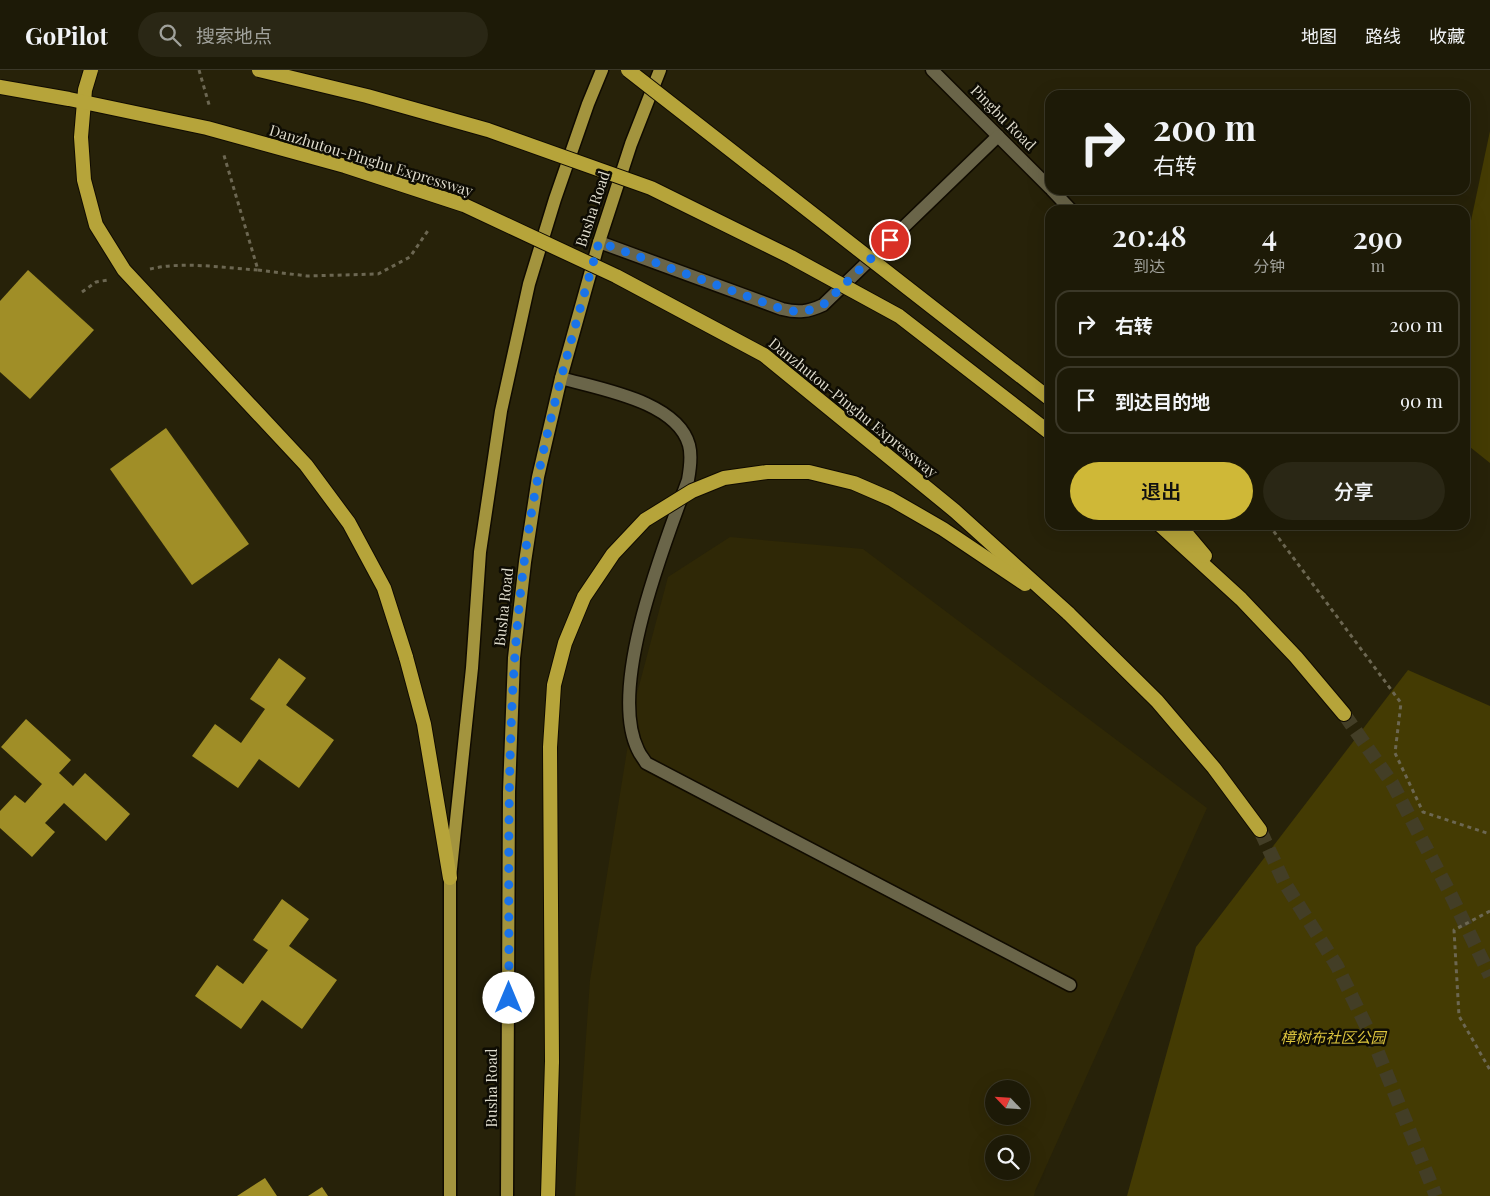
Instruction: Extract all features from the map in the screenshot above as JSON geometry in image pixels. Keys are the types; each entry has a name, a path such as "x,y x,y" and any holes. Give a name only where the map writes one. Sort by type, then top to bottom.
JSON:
{"highway":[{"path":"91,70 85,90 81,137 84,180 96,225 124,270 306,465 349,523 384,588 406,657 424,724 450,878"},
{"path":"258,70 367,96 488,130 651,188 791,257 898,316 1045,429"},
{"path":"628,70 1045,395"},
{"name":"Danzhutou-Pinghu Expressway","path":"0,88 69,99 207,128 344,166 464,205 616,276 764,355 955,510 1068,613 1157,701 1214,768 1260,830"},
{"path":"548,1196 552,1061 550,747 554,685 566,643 584,597 613,554 645,520 692,490 724,478 767,472 809,472 854,483 891,498 943,529 1068,613"},
{"path":"1165,530 1241,599"},
{"path":"1183,530 1241,599 1296,657 1344,714"}],"main road":[{"name":"Busha Road","path":"450,1196 450,878 472,668 480,552 501,412 529,284 554,199 602,70"},
{"name":"Busha Road","path":"507,1196 509,792 514,658 525,562 538,477 561,378 599,242 631,144 660,70"}],"street":[{"name":"Pingbu Road","path":"932,70 1045,183"},
{"path":"599,242 782,309 796,312 810,311 823,305 998,136"},
{"name":"Pingbu Road","path":"1057,195 1066,205"},
{"path":"561,378 640,400 660,410 678,426 689,445 691,464 688,480 640,621 633,664 630,698 631,730 638,751 646,763 1070,984"}],"path":[{"path":"198,70 210,108"},
{"path":"221,146 258,270"},
{"path":"148,269 196,266 258,270 307,276 378,274 410,257 429,229"},
{"path":"82,292 96,282 113,278"},
{"path":"1273,530 1401,703 1395,753 1423,812 1490,834"},
{"path":"1490,911 1454,930 1459,1016 1490,1070"}],"shaded area":[{"path":"730,537 863,549 1207,808 1034,1196 575,1196 590,980 635,701 668,577"}],"green space":[{"path":"1490,131 1490,463 1470,447 1470,225"},
{"name":"樟树布社区公园","path":"1408,670 1490,706 1490,1196 1127,1196 1196,947"}],"building":[{"path":"28,270 94,330 30,399 0,372 0,301"},
{"path":"166,428 249,544 192,585 110,469"},
{"path":"279,658 306,678 286,705 334,740 299,788 259,759 238,788 192,756 215,724 241,743 265,709 250,699"},
{"path":"26,719 71,760 59,773 73,786 85,773 130,814 106,841 64,803 45,823 55,832 32,857 0,828 0,811 15,795 25,803 42,784 1,747"},
{"path":"282,899 309,919 289,946 337,980 302,1029 262,1000 241,1029 195,996 217,965 243,984 268,950 253,940"},
{"path":"265,1178 277,1196 237,1196"},
{"path":"322,1187 328,1196 308,1196"}],"tunnel":[{"path":"1344,714 1392,783 1451,895 1490,976"},
{"path":"1260,830 1284,882 1337,966 1373,1040 1436,1196"}],"route":[{"path":"509,998 509,792 511,734 514,658 525,562 538,477 561,378 599,242 782,309 796,312 810,311 823,305 890,240"}]}
